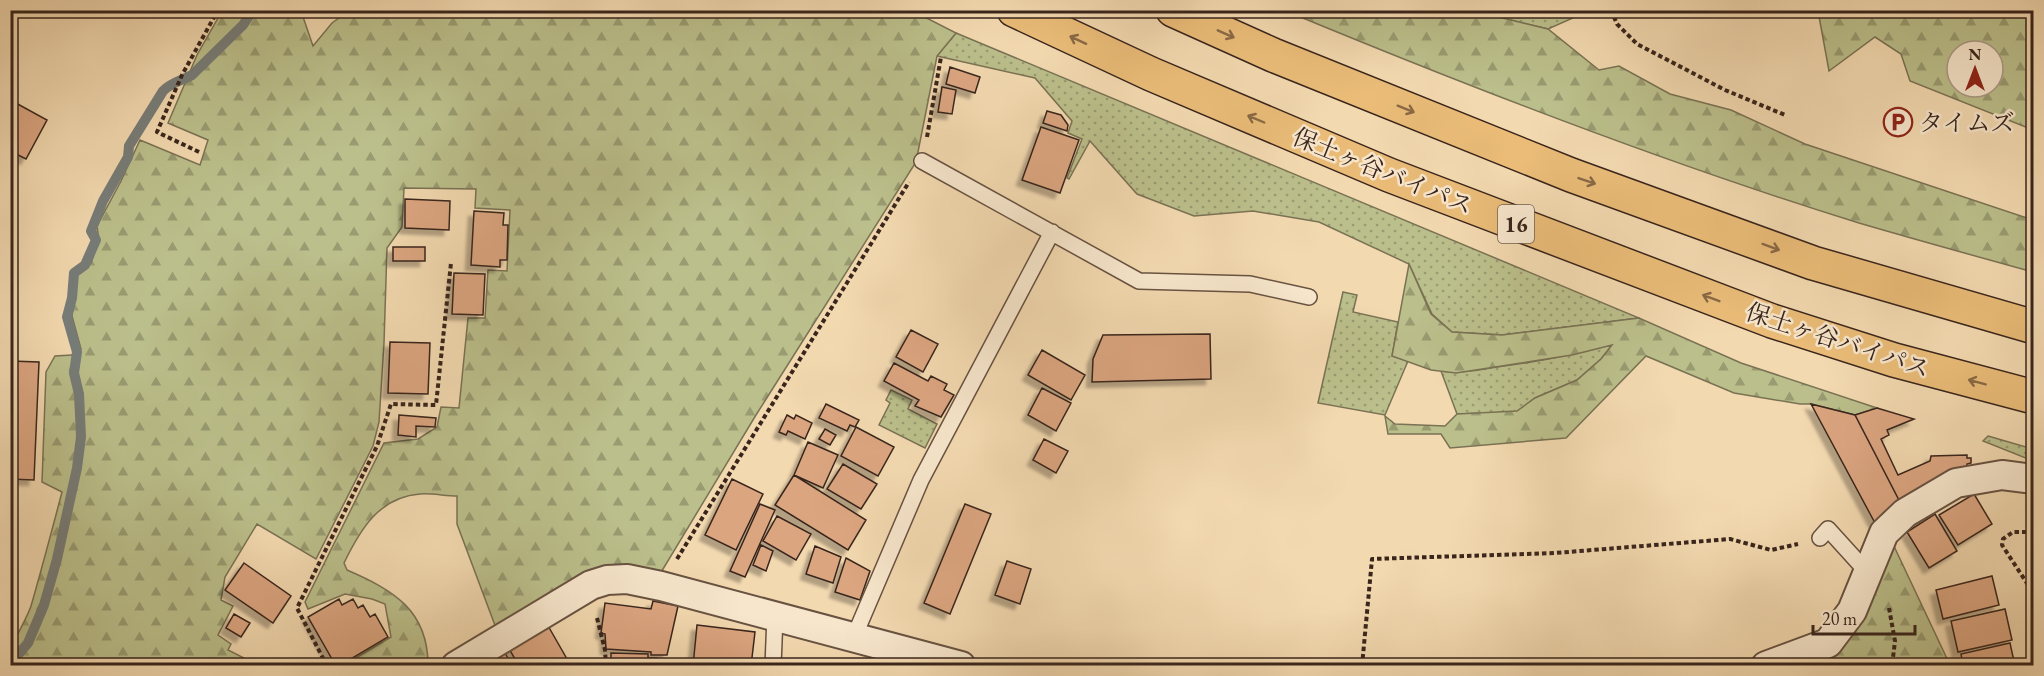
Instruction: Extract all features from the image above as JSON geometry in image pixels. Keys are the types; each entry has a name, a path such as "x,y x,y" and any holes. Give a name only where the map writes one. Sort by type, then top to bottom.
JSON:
{"highway":[{"name":"保土ヶ谷バイパス","path":"1014,10 1151,74 1389,176 1772,321 1894,360 2034,398"},
{"path":"1173,10 1273,56 1571,175 1813,263 2034,327"}],"street":[{"path":"1766,666 1828,643 1852,610 1884,533 1905,513 1956,483 2002,475 2034,480"},
{"path":"456,666 591,585 607,580 627,579 854,637 898,657 961,666"}],"lane":[{"path":"922,161 1139,281 1250,284 1309,297"},
{"path":"854,637 921,480 1052,232"},
{"path":"1820,538 1828,529 1867,572"},
{"path":"773,666 775,616"}],"path":[{"path":"199,152 157,132 182,75 218,10"},
{"path":"1611,10 1617,24 1637,44 1725,90 1785,115"},
{"path":"661,586 922,161 940,57"},
{"path":"327,666 297,608 377,446 390,404 436,405 451,262"},
{"path":"2034,532 2013,532 2003,539 2002,545 2034,594"},
{"path":"1362,666 1372,559 1555,553 1730,540 1771,550 1820,538"},
{"path":"596,615 605,650 606,666"}],"green space":[{"path":"350,10 911,10 956,33 937,56 916,162 756,415 660,574 496,628 457,524 457,496 425,494 406,496 382,508 373,517 364,527 344,563 347,570 393,594 405,604 422,630 428,665 344,665 391,637 385,604 345,594 308,609 305,602 384,443 418,439 437,427 441,407 459,408 468,318 485,318 488,270 507,271 510,210 475,208 476,189 404,188 402,227 387,248 379,422 373,446 316,559 257,524 225,577 221,600 233,606 218,635 231,644 228,650 244,658 240,665 217,665 208,659 197,660 192,666 28,665 11,653 31,606 62,492 42,482 46,372 55,356 72,355 81,349 72,316 77,274 91,263 99,240 97,226 140,140 200,165 208,140 168,123 197,55 222,11 301,11 313,46 332,23"},
{"path":"1286,11 1474,11 1548,29 1599,70 1619,66 1670,94 1731,110 1805,144 2033,220 2033,272 1859,223 1714,176 1499,97"},
{"path":"1474,11 1560,11 1582,14 1548,29"},
{"path":"1818,11 2033,11 2033,130 1955,99 2005,99 2005,39 1945,39 1945,95 1910,81 1901,54 1875,37 1829,71"},
{"path":"956,33 1639,318 1502,335 1452,332 1432,314 1409,264 1319,222 1253,211 1194,216 1137,194 1090,141 1069,179 1067,178 1082,139 1068,133 1072,121 1035,78 937,56"},
{"path":"1409,264 1431,314 1452,332 1502,335 1639,318 1741,363 1877,408 1855,415 1811,404 1734,393 1646,356 1566,438 1450,448 1441,434 1388,434 1385,416 1395,424 1445,426 1457,414 1517,411 1535,398 1577,380 1601,359 1612,345 1572,355 1456,373 1431,370 1392,356"},
{"path":"1343,292 1357,295 1353,312 1398,322 1392,356 1408,361 1385,415 1318,403"},
{"path":"1613,344 1601,359 1577,380 1535,398 1517,412 1457,414 1441,371 1469,371 1526,363"},
{"path":"891,390 912,400 908,409 937,424 925,448 879,425 890,403 886,400"},
{"path":"1988,436 2033,449 2033,461 1983,441"},
{"path":"1892,542 1950,665 1778,666 1828,647"}],"building":[{"path":"950,67 980,77 975,93 946,84"},
{"path":"942,87 956,90 952,114 938,112"},
{"path":"14,102 47,120 26,159 10,151 10,108"},
{"path":"1047,111 1061,115 1068,125 1067,131 1043,123"},
{"path":"1041,127 1079,140 1060,193 1022,180"},
{"path":"405,199 450,201 449,230 405,228"},
{"path":"474,211 504,213 503,225 508,225 507,260 500,260 500,267 471,265"},
{"path":"393,247 425,247 425,261 393,261"},
{"path":"454,273 485,274 483,315 452,314"},
{"path":"911,330 938,344 923,372 896,357"},
{"path":"1210,334 1211,379 1092,382 1093,359 1103,335"},
{"path":"390,342 430,343 428,394 388,393"},
{"path":"1042,350 1085,375 1071,400 1028,375"},
{"path":"10,361 39,362 34,480 10,479"},
{"path":"894,363 928,381 931,376 947,384 944,390 954,395 941,417 915,406 919,400 884,381"},
{"path":"1042,388 1071,403 1056,431 1028,415"},
{"path":"826,404 859,420 855,427 850,425 847,431 819,418"},
{"path":"1811,404 1855,415 1901,504 1875,523"},
{"path":"1877,408 1914,419 1887,430 1889,435 1881,439 1898,475 1930,461 1931,456 1967,455 1967,458 1971,458 1971,463 1967,464 1967,473 1901,504 1855,415"},
{"path":"399,415 436,418 435,427 416,426 416,437 398,435"},
{"path":"787,415 794,419 796,415 812,423 805,439 788,431 786,435 779,432"},
{"path":"856,427 894,447 878,476 841,456"},
{"path":"825,429 836,435 830,445 819,439"},
{"path":"1044,439 1068,451 1056,473 1033,460"},
{"path":"808,442 838,455 823,488 794,475"},
{"path":"843,464 877,484 861,509 827,489"},
{"path":"794,475 866,520 848,550 775,505"},
{"path":"732,479 763,494 736,550 705,535"},
{"path":"1974,494 1992,524 1958,545 1939,515"},
{"path":"760,504 775,510 745,577 730,571"},
{"path":"965,504 991,514 950,614 924,603"},
{"path":"1935,514 1957,551 1929,568 1907,532"},
{"path":"777,516 811,534 796,560 763,541"},
{"path":"761,545 773,551 766,571 753,565"},
{"path":"815,546 841,557 833,583 806,574"},
{"path":"846,558 870,571 860,600 835,592"},
{"path":"1007,561 1031,569 1020,604 995,595"},
{"path":"244,563 291,596 273,623 225,590"},
{"path":"1992,576 1999,605 1943,619 1936,590"},
{"path":"339,599 342,605 353,599 358,608 363,605 370,617 375,614 388,637 336,666 308,617"},
{"path":"653,601 678,606 667,655 606,649 605,634 601,633 605,603 651,609"},
{"path":"2005,609 2012,640 1958,652 1951,621"},
{"path":"234,614 250,623 241,637 226,628"},
{"path":"547,624 571,666 519,666 508,647"},
{"path":"697,625 755,632 751,666 693,666"},
{"path":"2010,643 2015,666 1963,666 1961,654"},
{"path":"504,651 512,666 476,666"},
{"path":"611,653 648,654 648,658 657,658 657,666 611,666"}],"waterway":[{"path":"10,664 28,643 44,605 57,559 77,468 81,437 79,394 74,373 77,352 67,317 72,298 74,273 85,265 96,240 91,231 103,201 128,157 129,146 163,91 192,75 243,25 253,10"}],"place":[{"name":"タイムズ","path":"1898,122"}]}
